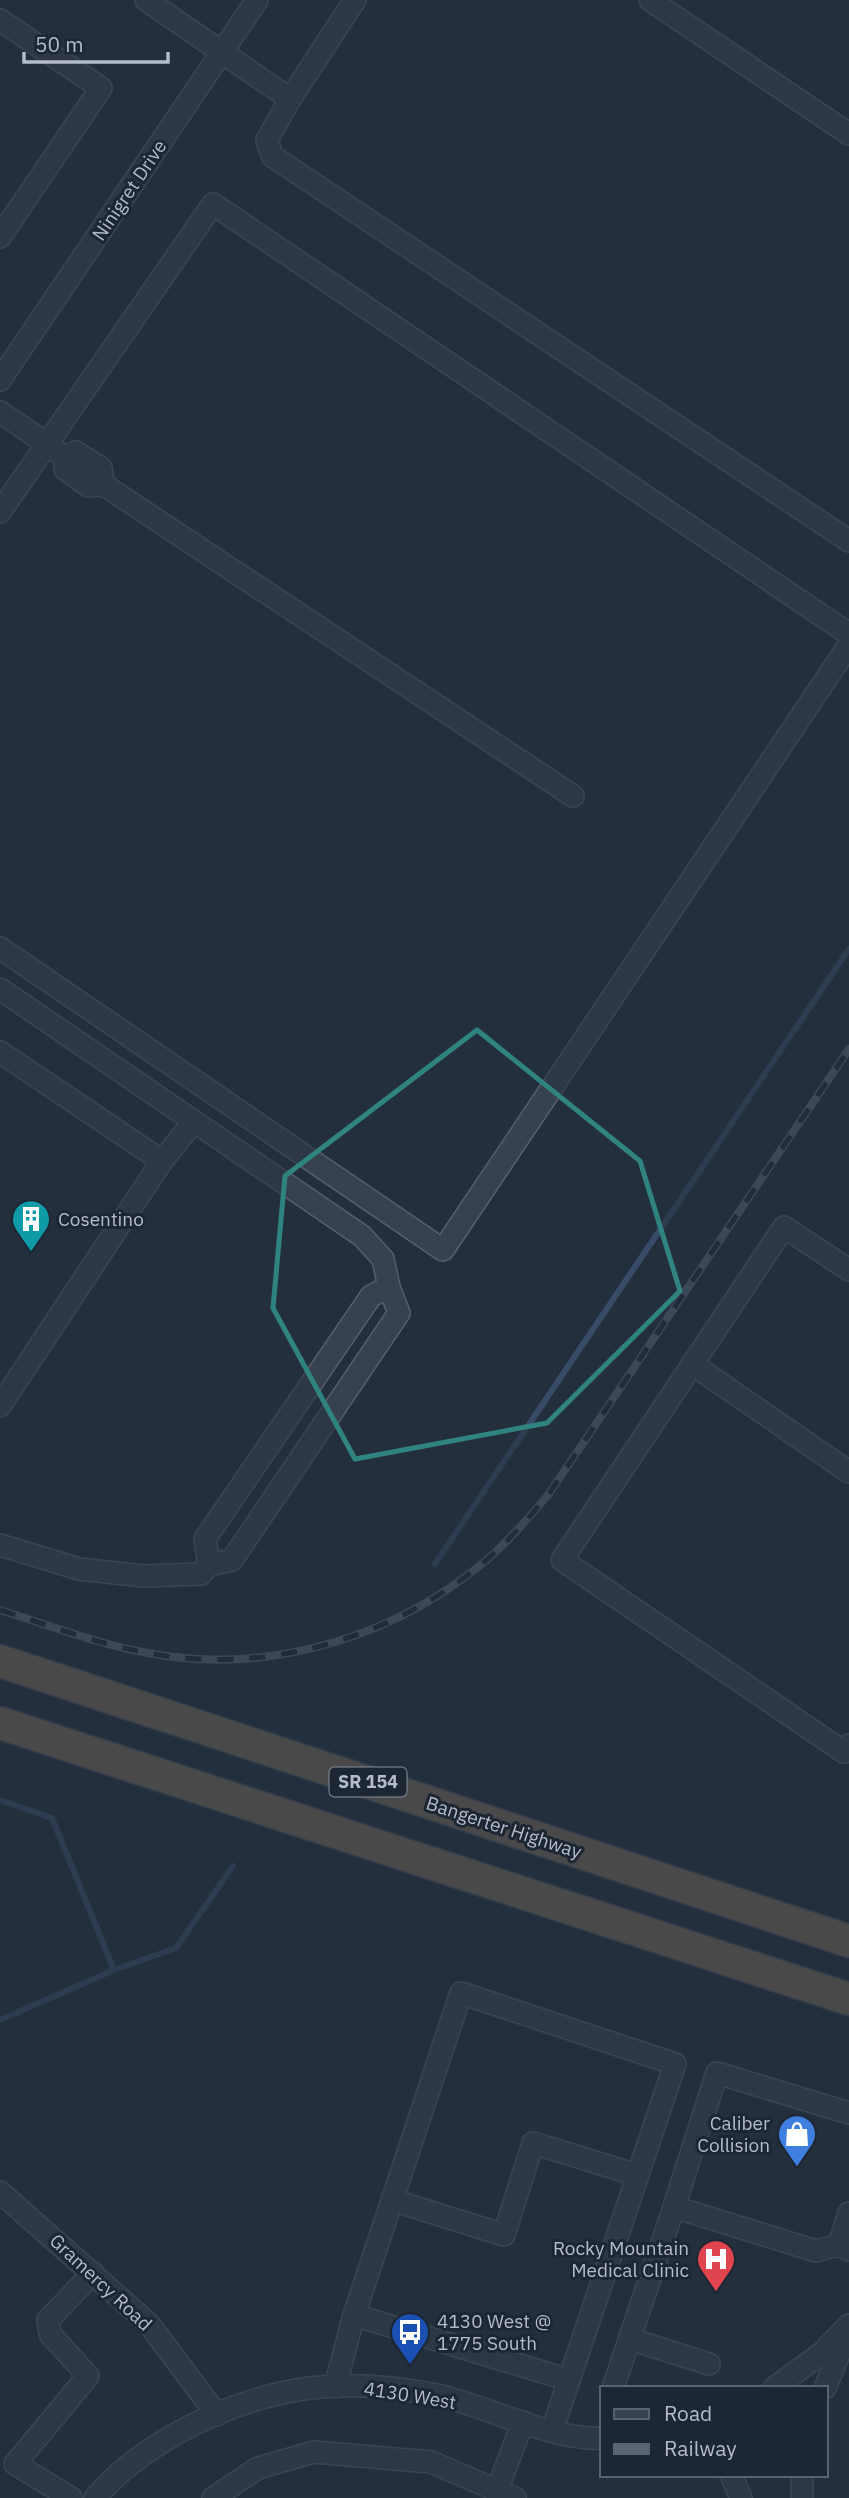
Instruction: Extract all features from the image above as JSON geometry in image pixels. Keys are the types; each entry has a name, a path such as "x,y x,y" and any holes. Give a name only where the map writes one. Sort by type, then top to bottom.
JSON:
{"highway":[{"name":"Bangerter Highway","path":"0,1661 849,1941"},
{"path":"0,1723 849,2000"}],"street":[{"path":"146,0 290,99"},
{"name":"Ninigret Drive","path":"0,380 257,0"},
{"path":"355,0 290,99 267,140 271,156 849,541"},
{"path":"650,0 849,134"},
{"path":"0,20 101,88 0,237"},
{"path":"0,512 213,204 849,634"},
{"path":"0,412 66,458 65,469 88,486 104,485 573,796"},
{"path":"0,948 443,1250 849,645"},
{"path":"0,989 362,1236 383,1259 389,1287 399,1313 232,1560 209,1565 201,1574 143,1576 79,1569 0,1545"},
{"path":"0,1052 162,1161"},
{"path":"0,1406 162,1161 194,1121"},
{"path":"849,1270 784,1227 562,1560 844,1752 849,1745"},
{"path":"209,1565 205,1539 371,1296 389,1287"},
{"path":"692,1364 849,1472"},
{"path":"335,2387 354,2315 461,1993 676,2064 552,2431"},
{"path":"614,2386 717,2073 849,2113"},
{"path":"392,2200 504,2235 533,2143 637,2175"},
{"name":"Gramercy Road","path":"0,2192 149,2324 217,2415"},
{"path":"674,2207 816,2252 844,2248 849,2213"},
{"path":"71,2498 7,2466 88,2376 50,2334 48,2320 93,2273"},
{"path":"354,2315 569,2380"},
{"path":"777,2386 821,2353 849,2327"},
{"path":"826,2386 849,2327"},
{"path":"630,2339 709,2364"},
{"name":"4130 West","path":"94,2498 132,2463 186,2429 263,2398 310,2388 369,2385 438,2396 552,2431 598,2438"},
{"path":"213,2498 258,2468 314,2452 431,2462 506,2494 523,2422"},
{"path":"732,2477 741,2498"},
{"path":"802,2477 802,2498"}],"highlighted area":[{"path":"477,1030 640,1161 680,1291 547,1423 355,1459 273,1308 285,1176"}],"waterway":[{"path":"435,1564 849,949"},
{"path":"0,1800 52,1818 114,1970"},
{"path":"0,2020 114,1970 176,1948 233,1866"}],"railway":[{"path":"0,1610 129,1649 190,1658 231,1659 273,1656 355,1636 393,1620 465,1577 488,1559 548,1495 849,1049"}],"place":[{"name":"Cosentino","path":"31,1253"},
{"name":"Caliber Collision","path":"797,2168"},
{"name":"Rocky Mountain Medical Clinic","path":"716,2293"},
{"name":"4130 West @ 1775 South","path":"410,2366"}]}
